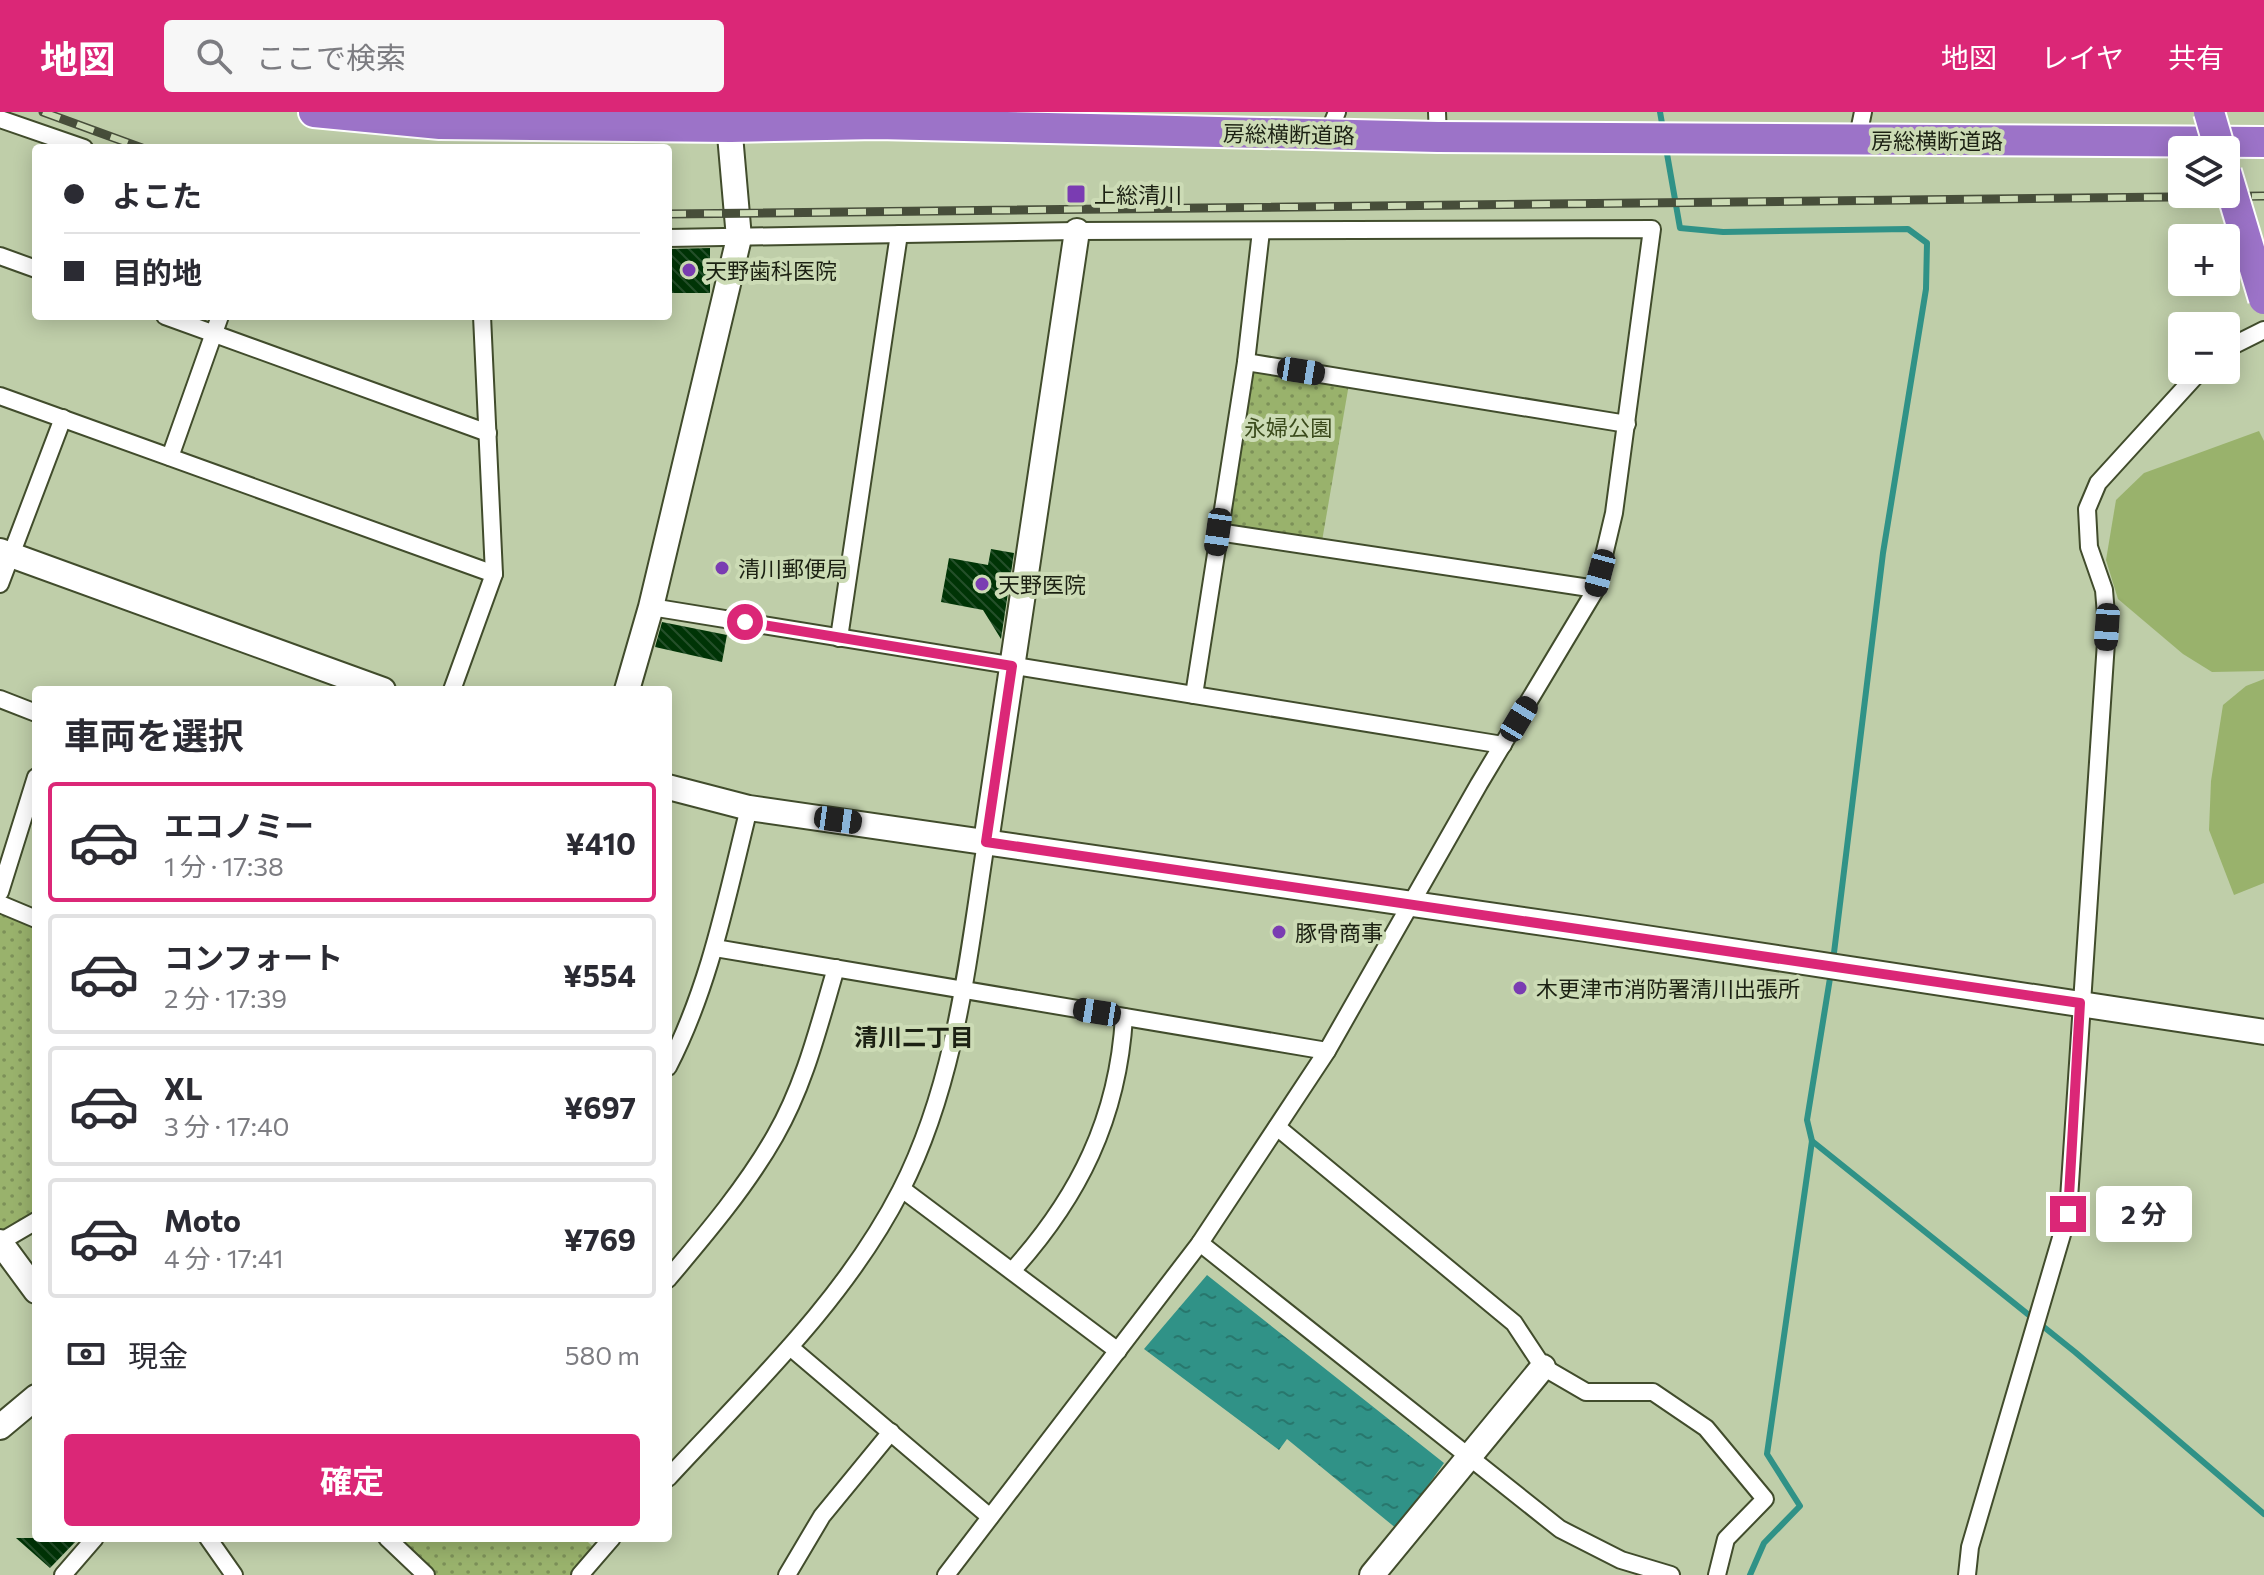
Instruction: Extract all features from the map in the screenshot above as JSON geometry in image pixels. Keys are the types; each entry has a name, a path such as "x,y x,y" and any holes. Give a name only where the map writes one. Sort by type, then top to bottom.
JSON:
{"highway":[{"name":"房総横断道路","path":"314,112 440,124 729,119 877,124 2183,125 2264,142"},
{"path":"2209,112 2216,136"},
{"path":"2237,208 2264,299"}],"street":[{"path":"0,119 72,144"},
{"path":"628,686 651,607 739,238 729,119"},
{"path":"672,238 1077,231 1652,229 1614,513 1596,589 1327,1051 1277,1127 1200,1243 946,1575"},
{"path":"672,1474 790,1347 841,1284 902,1189 941,1089 964,990 1077,231"},
{"path":"1194,695 1246,362 1261,231"},
{"path":"839,638 899,234"},
{"path":"0,256 32,268"},
{"path":"176,320 488,433"},
{"path":"170,457 219,320"},
{"path":"453,686 494,574 482,320"},
{"path":"2240,342 2264,330"},
{"path":"1246,362 1627,424"},
{"path":"1967,1575 1970,1547 2068,1214 2107,627 2104,590 2089,547 2087,509 2098,483 2188,384"},
{"path":"0,396 494,574"},
{"path":"0,584 6,553 63,418"},
{"path":"1218,532 1596,589"},
{"path":"6,553 372,686"},
{"path":"651,607 1503,745"},
{"path":"0,699 32,711"},
{"path":"672,788 749,808 1412,903 2264,1032"},
{"path":"0,892 32,790"},
{"path":"672,1059 687,1031 715,948 749,808"},
{"path":"0,904 32,917"},
{"path":"715,948 1327,1051"},
{"path":"672,1274 712,1228 776,1136 805,1071 836,968"},
{"path":"1012,1271 1046,1233 1075,1188 1093,1150 1114,1096 1124,1017"},
{"path":"1277,1127 1514,1323 1543,1367 1586,1392 1653,1392 1706,1428 1765,1499 1726,1539 1717,1575"},
{"path":"902,1189 1118,1351"},
{"path":"32,1223 0,1242 32,1286"},
{"path":"1200,1243 1471,1455 1560,1529 1621,1560 1671,1575"},
{"path":"790,1347 990,1517"},
{"path":"1372,1575 1543,1367"},
{"path":"0,1427 32,1400"},
{"path":"787,1575 822,1516 891,1432"},
{"path":"63,1575 92,1542"},
{"path":"211,1542 234,1575"},
{"path":"391,1542 426,1575"},
{"path":"580,1575 609,1542"}],"green space":[{"name":"永婦公園","path":"1246,362 1350,378 1321,547 1218,532"},
{"path":"2259,431 2264,441 2264,671 2212,672 2183,654 2118,599 2106,560 2116,500 2144,473"},
{"path":"2264,679 2264,883 2234,895 2209,830 2211,781 2223,705 2246,686"},
{"path":"0,905 32,918 32,1223 0,1242"},
{"path":"393,1542 588,1542 598,1552 580,1575 436,1575"}],"water":[{"path":"1207,1275 1444,1463 1397,1529 1287,1439 1279,1450 1144,1349"}],"building":[{"name":"天野歯科医院","path":"710,248 710,293 672,293 672,249"},
{"name":"天野医院","path":"991,549 1014,553 1001,639 983,610 941,602 949,558 988,565"},
{"path":"662,622 727,635 722,662 655,647"},
{"path":"16,1538 32,1538 32,1542 75,1542 50,1568"}],"waterway":[{"path":"1660,112 1663,129"},
{"path":"1666,148 1680,228 1723,232 1908,229 1927,243 1926,289 1883,553 1833,961"},
{"path":"1750,1575 1764,1543 1800,1506 1767,1454 1812,1141 1807,1120 1831,972"},
{"path":"1812,1141 2075,1352 2264,1514"}],"railway":[{"path":"43,112 131,144"},
{"path":"672,214 2264,196"}],"place":[{"name":"上総清川","path":"1076,194"},
{"name":"天野歯科医院","path":"689,270"},
{"name":"清川郵便局","path":"722,568"},
{"name":"天野医院","path":"982,584"},
{"name":"豚骨商事","path":"1279,932"},
{"name":"木更津市消防署清川出張所","path":"1520,988"}],"district":[{"name":"清川二丁目","path":"914,1036"}],"route":[{"path":"745,622 1012,666 986,842 2080,1003 2068,1214"}]}
